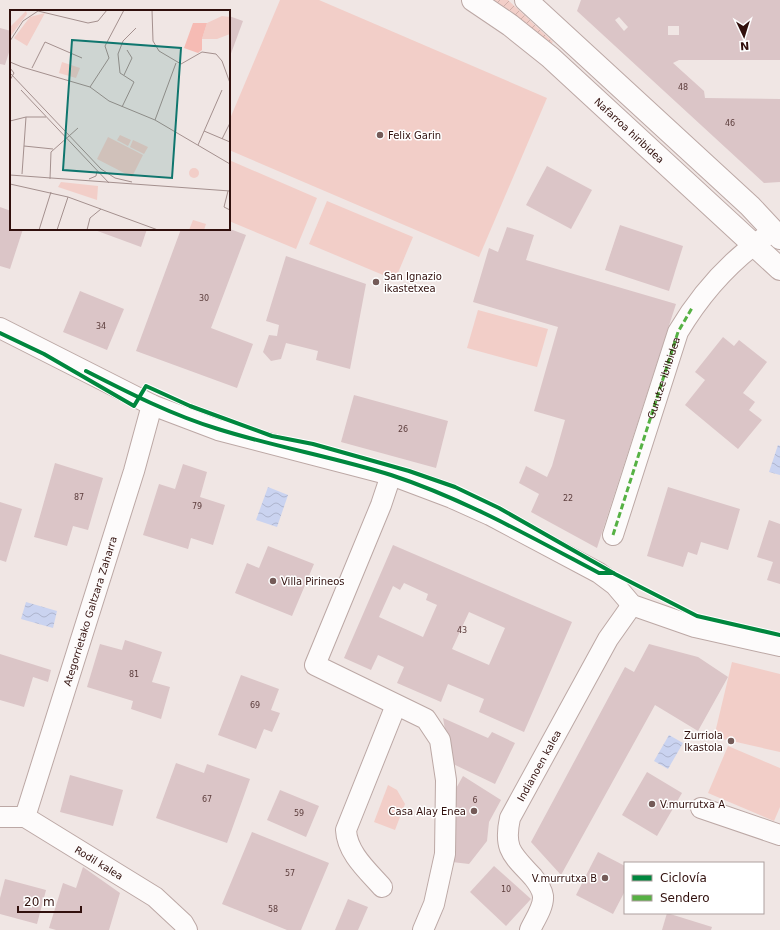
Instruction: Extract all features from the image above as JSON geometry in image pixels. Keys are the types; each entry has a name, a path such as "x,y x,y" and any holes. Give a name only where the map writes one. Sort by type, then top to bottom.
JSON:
{"main road":[{"name":"Nafarroa hiribidea","path":"473,0 510,25 550,57 780,269"},
{"path":"535,4 778,232"}],"street":[{"name":"Gurutze ibilbidea","path":"613,535 678,332 692,308 735,261 754,245 778,232"},
{"path":"0,328 152,405 218,430 391,475 452,498 490,515 599,573 615,585 632,605 695,626 780,646"},
{"name":"Ategorrietako Galtzara Zaharra","path":"25,817 134,471 152,405"},
{"path":"391,475 381,505 315,665 426,719 440,740 446,780 445,854 434,904 423,930"},
{"name":"Indianoen kalea","path":"530,930 541,906 543,896 538,884 510,850 506,835 510,818 608,638 632,605"},
{"path":"382,887 361,864 346,841 346,830 396,705"},
{"path":"701,808 780,835"},
{"path":"0,817 25,817"},
{"name":"Rodil kalea","path":"25,817 155,897 183,923 187,930"}],"shaded area":[{"name":"Felix Garin","path":"280,0 319,0 547,98 479,257 230,150 230,119"},
{"path":"492,0 508,0 553,42 550,45 512,12"},
{"path":"230,160 317,198 296,249 230,221"},
{"path":"327,201 413,237 395,280 309,244"},
{"path":"478,310 548,329 537,367 467,348"},
{"path":"732,662 780,674 780,752 714,737"},
{"path":"728,746 780,768 780,807 774,821 708,793"},
{"path":"388,785 397,790 405,804 395,830 374,822"}],"water":[{"path":"778,445 780,446 780,475 769,472"},
{"path":"268,487 288,495 277,527 256,520"},
{"path":"26,602 57,611 53,628 21,619"},
{"path":"669,735 683,743 668,769 654,761"}],"building":[{"path":"581,0 780,0 780,60 679,60 673,63 704,91 705,98 780,99 780,182 764,183 577,11","holes":["619,17 628,27 624,31 615,20","668,26 679,26 679,35 668,35"]},
{"path":"230,16 243,21 230,56"},
{"path":"0,28 10,31 10,49 5,65 0,64"},
{"path":"547,166 592,190 571,229 526,205"},
{"path":"0,207 10,211 10,230 23,230 10,269 0,266"},
{"path":"620,225 683,246 669,291 605,270"},
{"path":"507,227 534,235 526,260 676,304 597,548 531,512 539,494 519,483 526,466 547,477 552,466 565,420 534,411 558,327 473,302 489,248 498,252"},
{"path":"230,229 246,235 211,328 253,344 237,388 136,351 181,230"},
{"path":"95,230 147,230 141,247"},
{"path":"286,256 366,284 350,369 316,360 318,351 286,343 281,359 271,361 263,352 269,335 277,336 279,325 266,321"},
{"path":"80,291 124,309 107,350 63,332"},
{"path":"723,337 734,346 739,340 767,362 743,393 755,402 749,410 762,420 738,449 685,405 705,380 695,372"},
{"path":"354,395 448,421 436,468 341,442"},
{"path":"55,463 103,478 88,530 73,526 67,546 34,537"},
{"path":"183,464 207,472 200,497 225,505 213,545 191,538 188,549 143,535 159,484 175,489"},
{"path":"668,487 740,509 728,550 701,542 697,555 688,552 683,567 647,556"},
{"path":"0,502 22,509 6,562 0,560"},
{"path":"769,520 780,524 780,584 767,580 773,562 757,557"},
{"path":"393,545 572,622 524,732 479,712 484,699 448,684 441,702 397,683 404,667 378,655 371,670 344,658","holes":["404,583 428,594 426,600 437,605 423,637 379,617 393,586 400,590","469,612 505,628 489,665 452,649"]},
{"name":"Villa Pirineos","path":"268,546 314,564 292,616 235,593 247,563 259,568"},
{"path":"125,640 162,652 152,682 170,687 161,719 131,709 133,701 87,687 100,644 122,650"},
{"path":"649,644 698,657 728,677 698,731 655,705 561,875 531,842 625,667 634,672"},
{"path":"0,654 51,670 48,682 33,677 24,707 0,700"},
{"path":"241,675 279,689 271,710 280,713 272,732 264,729 256,749 218,735"},
{"path":"443,718 488,738 492,732 515,743 495,784 451,763"},
{"path":"176,763 204,773 207,764 250,779 227,843 156,818"},
{"name":"V.murrutxa A","path":"647,772 682,793 657,836 622,815"},
{"path":"70,775 123,790 113,826 60,812"},
{"name":"Casa Alay Enea","path":"463,776 501,800 489,822 487,841 469,864 452,862 454,792"},
{"path":"280,790 319,806 306,837 267,820"},
{"path":"252,832 329,863 301,930 287,930 222,904"},
{"name":"V.murrutxa B","path":"598,852 624,865 624,893 613,914 576,895"},
{"path":"494,866 531,899 506,926 470,892"},
{"path":"83,867 120,893 109,930 56,930 49,928 63,883 76,888"},
{"path":"5,879 46,890 37,924 0,914 0,898"},
{"path":"348,899 368,907 358,930 335,930"},
{"path":"667,914 712,927 711,930 662,930"}],"marked path":[{"path":"613,535 678,332 692,308"}],"cycle path":[{"path":"0,333 44,354 134,406 146,386 190,406 272,436 313,444 409,471 455,487 499,508 615,574 697,616 780,635"},
{"path":"86,371 151,403 201,423 239,435 391,475 445,495 523,532 599,573 613,573"}],"place":[{"name":"Felix Garin","path":"380,135"},
{"name":"San Ignazio ikastetxea","path":"376,282"},
{"name":"Villa Pirineos","path":"273,581"},
{"name":"Zurriola Ikastola","path":"731,741"},
{"name":"V.murrutxa A","path":"652,804"},
{"name":"Casa Alay Enea","path":"474,811"},
{"name":"V.murrutxa B","path":"605,878"}]}
